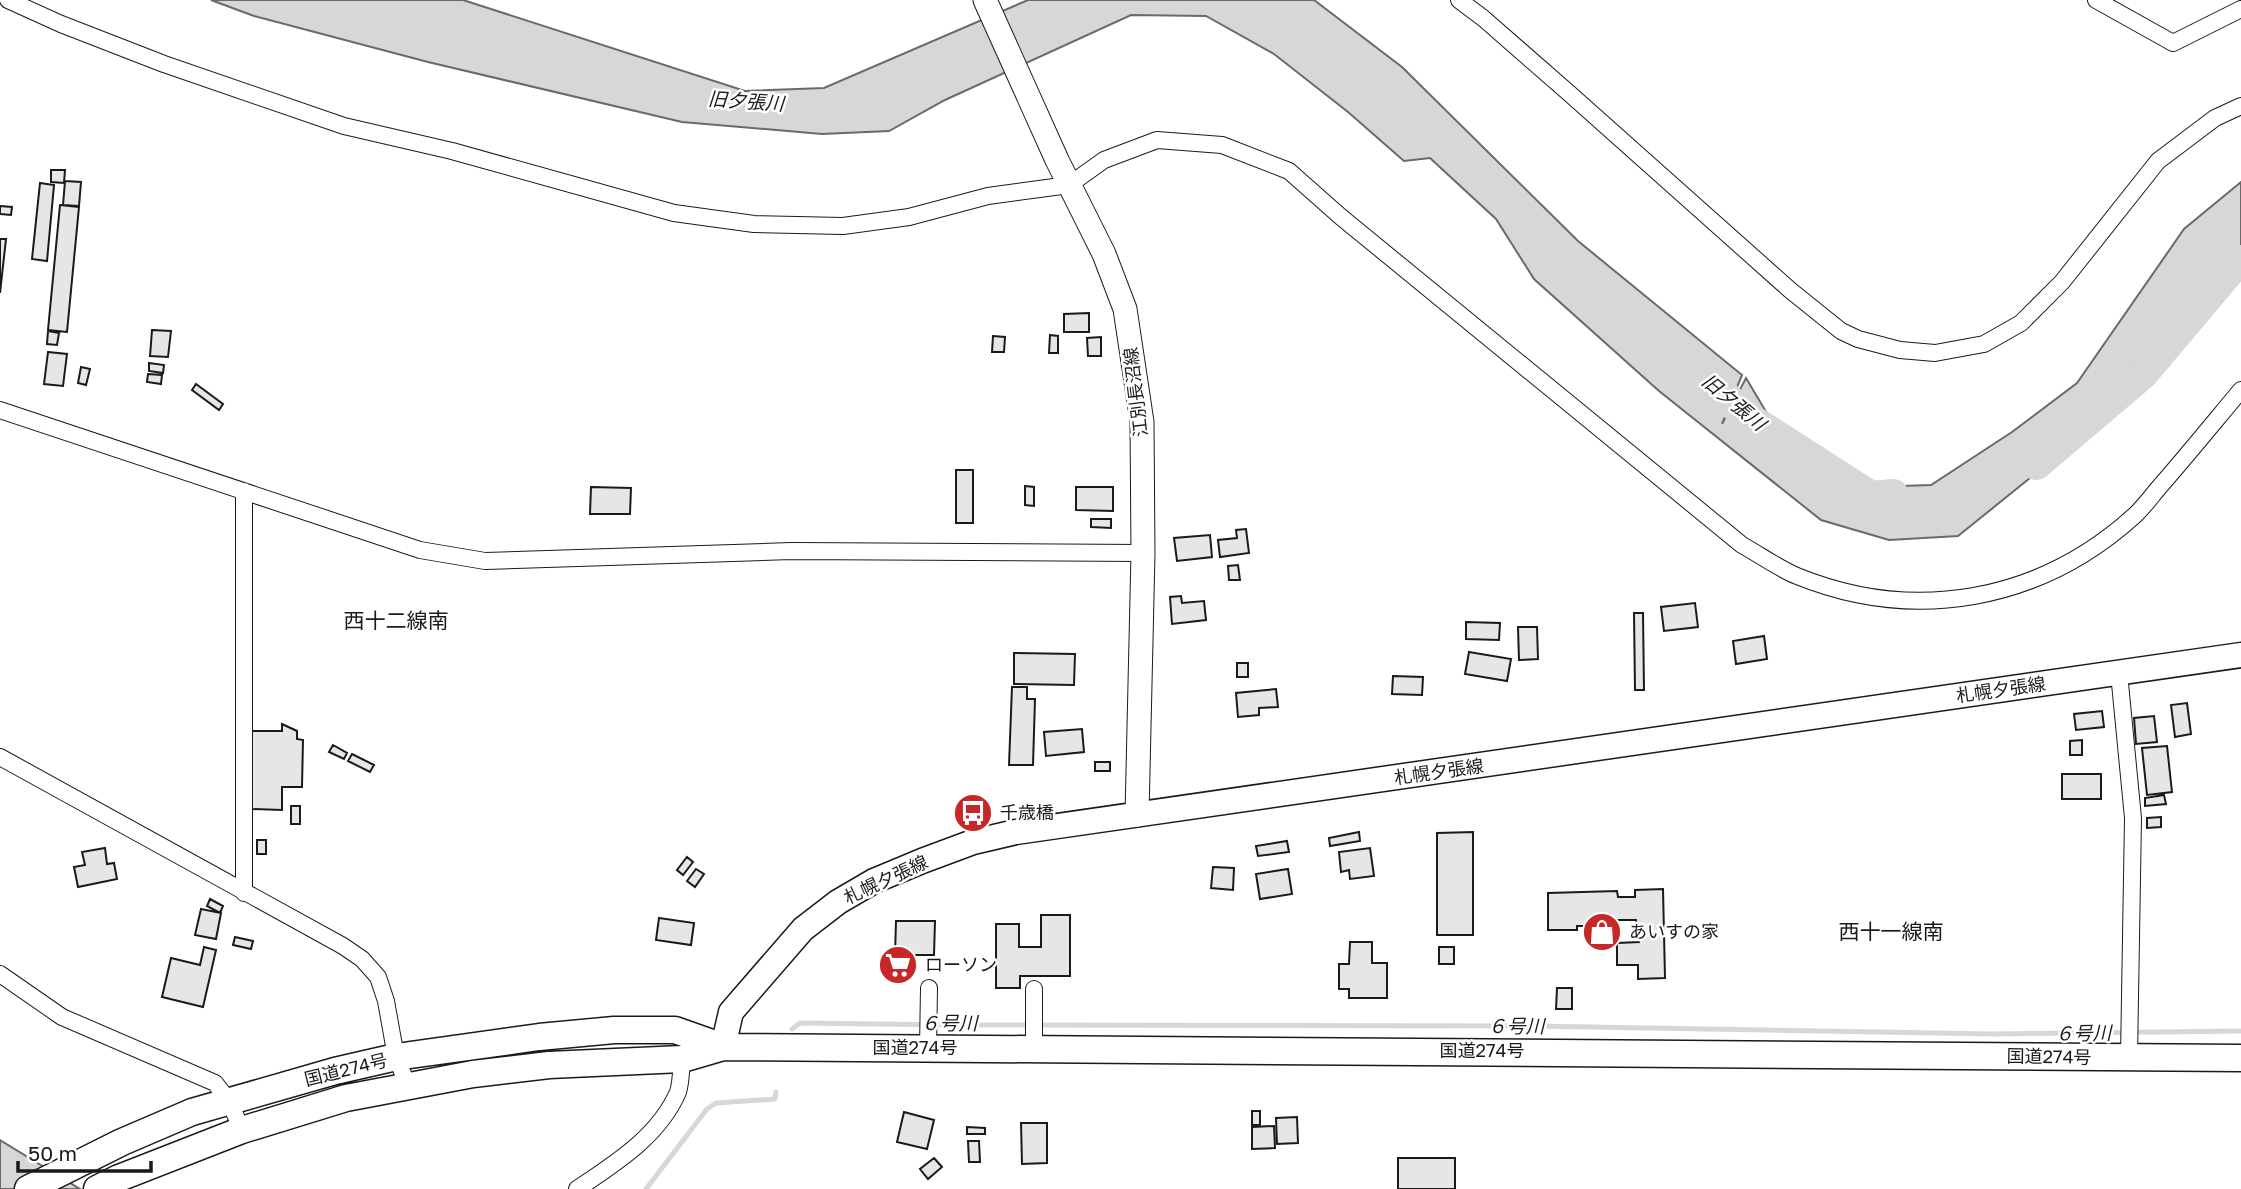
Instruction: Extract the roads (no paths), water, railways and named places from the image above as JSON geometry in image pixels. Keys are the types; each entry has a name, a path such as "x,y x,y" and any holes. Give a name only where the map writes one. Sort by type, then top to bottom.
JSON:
{"highway":[{"name":"国道274号","path":"27,1189 122,1142 192,1112 335,1071 396,1057 515,1040 614,1030 675,1030 723,1047"},
{"name":"国道274号","path":"97,1189 234,1132 346,1098 473,1074 550,1065 682,1059 723,1047 928,1042 2129,1051 2241,1058"}],"main road":[{"name":"江別長沼線","path":"985,0 1056,160 1104,254 1125,309 1142,422 1143,553 1137,815"},
{"name":"札幌夕張線","path":"723,1047 731,1012 803,929 838,902 874,881 973,842 1016,832 2241,656"}],"street":[{"path":"8,0 164,64 344,125 452,151 674,213 754,224 843,226 909,217 988,196 1069,185 1104,160 1157,140 1222,145 1289,171 1341,217 1742,545 1796,576 1857,595 1919,602 1989,594 2041,578 2089,551 2135,515 2241,390"},
{"path":"1459,0 1551,77 1790,290 1841,331 1858,339 1900,350 1935,353 1984,344 2021,323 2062,282 2158,161 2215,118 2241,106"},
{"path":"2096,0 2174,43 2241,9"},
{"path":"0,410 420,550 485,561 791,551 1143,553"},
{"path":"244,491 244,892"},
{"path":"2119,673 2133,818 2129,1051"},
{"path":"0,757 343,946 362,960 378,977 386,1001 396,1057 408,1086"},
{"path":"0,974 62,1017 215,1083 229,1101 234,1132"},
{"path":"928,1042 929,988"},
{"path":"1034,989 1035,1043"},
{"path":"578,1189 649,1136 662,1123 678,1090 682,1059"}],"water":[{"path":"211,0 463,0 745,91 824,88 1028,0 1314,0 1402,67 1578,241 1742,375 1722,424 1746,378 1797,464 1837,488 1931,485 2012,432 2077,383 2184,229 2241,182 2241,269 2180,315 2123,372 2040,470 1958,536 1889,540 1821,520 1659,391 1534,279 1496,219 1430,158 1404,161 1348,112 1274,54 1206,16 1131,15 945,100 889,131 822,134 682,122 428,62 254,16"},
{"path":"0,1140 80,1189 0,1189"}],"waterway":[{"name":"旧夕張川","path":"2036,464 2143,373 2229,271 2241,261"},
{"name":"旧夕張川","path":"1699,373 1751,420 1871,497 1893,495"},
{"name":"６号川","path":"792,1029 800,1023 1531,1026 1992,1034 2241,1031"},
{"name":"６号川","path":"646,1189 707,1109 716,1103 775,1099 776,1092"}],"place":[{"name":"千歳橋","path":"973,813"},
{"name":"あいすの家","path":"1602,932"},
{"name":"ローソン","path":"898,965"}],"district":[{"name":"西十二線南","path":"396,621"},
{"name":"西十一線南","path":"1891,932"}]}
